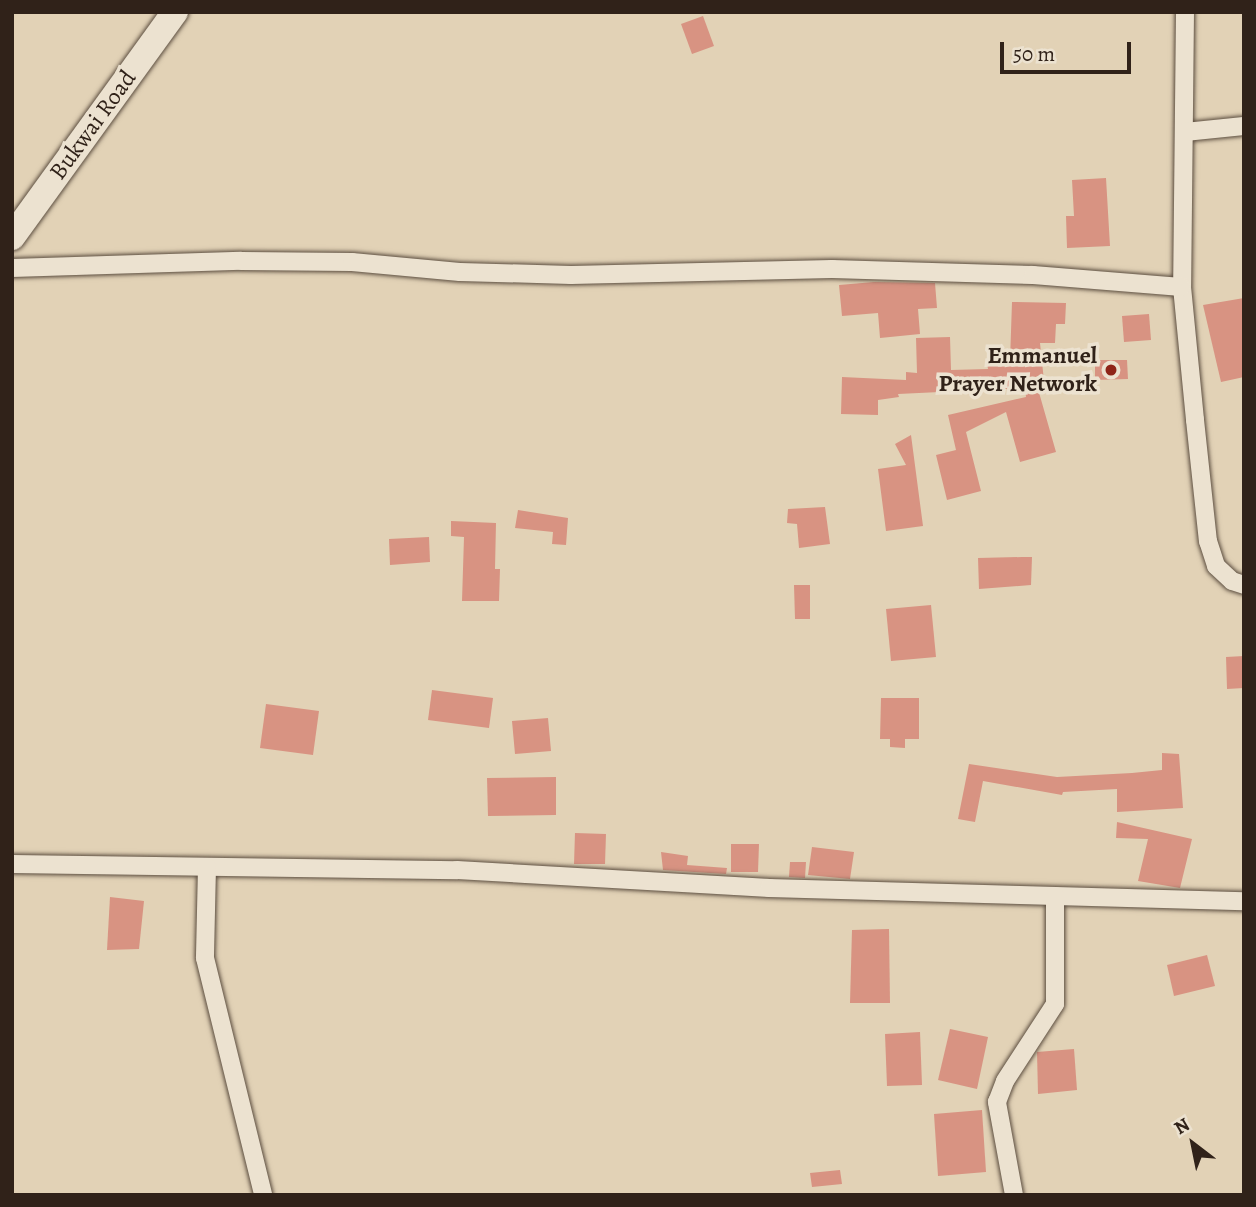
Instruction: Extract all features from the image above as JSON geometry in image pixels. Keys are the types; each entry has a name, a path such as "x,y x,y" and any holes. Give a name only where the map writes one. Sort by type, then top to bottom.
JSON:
{"street":[{"name":"Bukwai Road","path":"12,237 175,12"},
{"path":"1185,12 1182,287 1208,541 1216,566 1232,581 1244,585"},
{"path":"1185,132 1244,126"},
{"path":"12,268 255,261 571,275 832,269 1033,275 1182,287"},
{"path":"12,864 457,870 769,888 1244,901"},
{"path":"207,867 205,958 262,1195"},
{"path":"1014,1195 997,1102 1004,1081 1055,1004 1055,896"}],"building":[{"path":"703,16 714,46 692,54 681,24"},
{"path":"1106,178 1110,246 1067,248 1066,216 1074,216 1072,180"},
{"path":"874,282 935,283 937,308 918,309 920,334 880,338 878,313 842,316 839,285"},
{"path":"1244,298 1244,377 1221,382 1203,305"},
{"path":"1012,302 1066,303 1065,324 1056,324 1055,343 1040,343 1044,381 1036,382 1056,452 1020,462 1006,412 966,432 981,491 947,500 936,455 956,450 948,415 1026,397 1025,388 898,394 899,397 878,400 878,415 841,414 842,377 906,380 906,372 917,373 916,338 950,337 951,370 988,369 987,364 1010,361"},
{"path":"1149,314 1151,340 1124,342 1122,316"},
{"name":"Emmanuel Prayer Network","path":"1095,360 1127,360 1128,379 1095,380"},
{"path":"911,435 923,526 886,531 878,469 906,465 895,444"},
{"path":"825,507 830,544 799,548 797,524 787,523 788,509"},
{"path":"518,510 568,518 566,545 552,544 553,532 515,528"},
{"path":"451,521 496,523 495,569 500,569 499,601 462,601 464,537 451,536"},
{"path":"429,537 430,562 390,565 389,539"},
{"path":"1032,557 1031,585 979,589 978,558"},
{"path":"794,585 810,585 810,619 795,619"},
{"path":"931,605 936,657 891,661 886,609"},
{"path":"1244,656 1244,688 1227,689 1226,657"},
{"path":"432,690 493,698 489,728 428,720"},
{"path":"881,698 919,698 919,739 905,739 905,748 890,747 890,739 880,739"},
{"path":"266,704 319,711 313,755 260,748"},
{"path":"548,718 551,751 515,754 512,721"},
{"path":"1162,753 1179,754 1183,808 1117,812 1117,789 1063,792 1062,795 983,781 975,822 958,819 969,764 1057,777 1132,773 1162,770"},
{"path":"556,777 556,815 488,816 487,778"},
{"path":"1117,822 1192,839 1180,888 1138,881 1148,839 1116,838"},
{"path":"575,833 606,834 605,864 574,864"},
{"path":"731,844 759,844 758,872 731,872"},
{"path":"812,847 854,852 850,879 808,875"},
{"path":"661,852 688,856 687,865 727,868 726,874 663,870"},
{"path":"790,862 806,862 805,878 789,877"},
{"path":"110,897 144,901 139,949 107,950"},
{"path":"889,929 890,1003 850,1003 852,930"},
{"path":"1207,955 1215,986 1174,996 1167,965"},
{"path":"950,1029 988,1037 977,1089 938,1080"},
{"path":"920,1032 922,1085 887,1086 885,1034"},
{"path":"1074,1049 1077,1090 1038,1094 1037,1052"},
{"path":"982,1110 986,1172 938,1176 934,1114"},
{"path":"840,1170 842,1184 812,1187 810,1173"}],"place":[{"name":"Emmanuel Prayer Network","path":"1111,370"}]}
